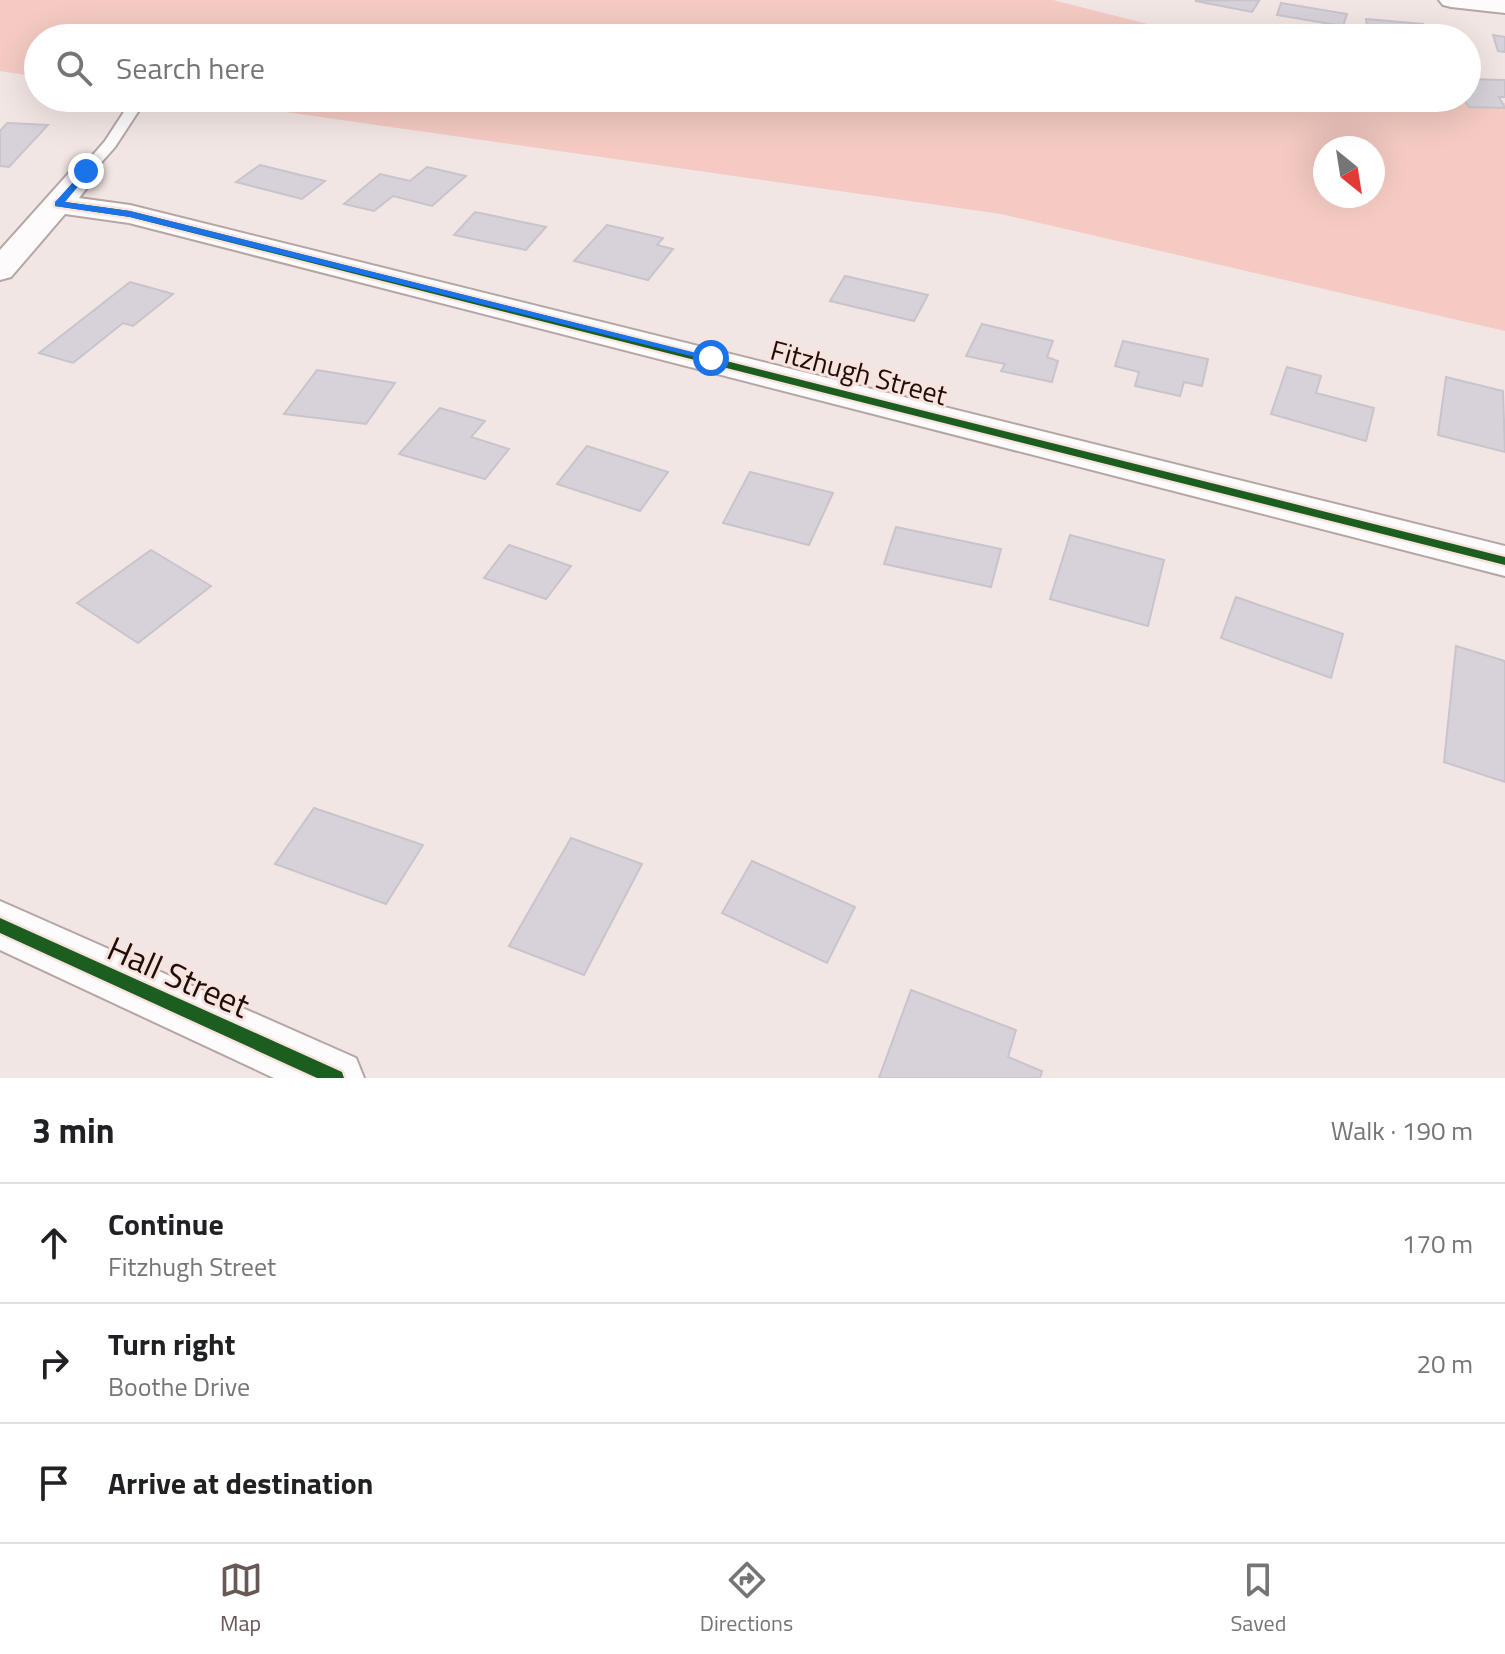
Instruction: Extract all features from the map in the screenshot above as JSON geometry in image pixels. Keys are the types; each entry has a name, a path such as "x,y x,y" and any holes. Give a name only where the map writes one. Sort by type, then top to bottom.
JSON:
{"street":[{"path":"1451,0 1505,6"},
{"path":"0,270 86,171"},
{"name":"Fitzhugh Street","path":"58,204 130,214 1505,561"},
{"name":"Hall Street","path":"0,925 336,1078"}],"lane":[{"path":"86,171 110,144 131,112"}],"shaded area":[{"path":"0,0 1053,0 1148,24 24,24 24,75 0,71"},
{"path":"1481,99 1505,103 1505,331 1001,214 285,112 1481,112"}],"building":[{"path":"1195,1 1259,1 1252,12"},
{"path":"1281,3 1347,14 1344,24 1277,15"},
{"path":"1366,19 1423,24 1367,24"},
{"path":"1493,35 1505,37 1505,52 1498,51"},
{"path":"1481,79 1505,80 1505,97 1499,97 1505,108 1481,107"},
{"path":"7,123 48,125 9,167 0,166 0,131"},
{"path":"260,165 325,181 302,199 236,182"},
{"path":"427,167 466,176 432,206 393,196 374,211 344,204 380,174 410,181"},
{"path":"475,212 546,227 526,250 454,235"},
{"path":"607,225 663,238 657,245 673,249 648,280 574,261"},
{"path":"845,276 928,295 914,321 830,301"},
{"path":"130,282 173,294 133,326 123,323 73,363 39,353"},
{"path":"982,324 1053,341 1047,357 1058,361 1052,382 1001,371 1005,364 966,356"},
{"path":"1123,341 1208,359 1202,386 1184,382 1180,396 1135,386 1139,372 1115,366"},
{"path":"1287,367 1321,376 1316,393 1374,408 1366,441 1271,414"},
{"path":"317,370 395,383 366,424 284,414"},
{"path":"1446,377 1503,391 1505,452 1438,435"},
{"path":"440,408 485,421 471,437 509,449 485,479 399,454"},
{"path":"587,446 668,472 640,511 557,484"},
{"path":"750,472 833,493 809,545 723,523"},
{"path":"896,527 1001,549 991,587 884,564"},
{"path":"1070,535 1164,560 1148,626 1050,599"},
{"path":"509,545 571,566 546,599 484,578"},
{"path":"151,550 211,586 138,643 77,603"},
{"path":"1236,597 1343,634 1331,678 1221,638"},
{"path":"1456,646 1505,661 1505,782 1444,762"},
{"path":"314,808 423,845 386,904 275,864"},
{"path":"571,838 642,864 584,975 509,946"},
{"path":"752,861 855,907 827,963 722,913"},
{"path":"911,990 1016,1030 1008,1057 1042,1071 1040,1078 879,1078"}],"cycle path":[{"path":"58,204 130,214 1505,561"},
{"path":"0,925 336,1078"}],"route":[{"path":"86,171 58,204 130,214 711,358"}]}
